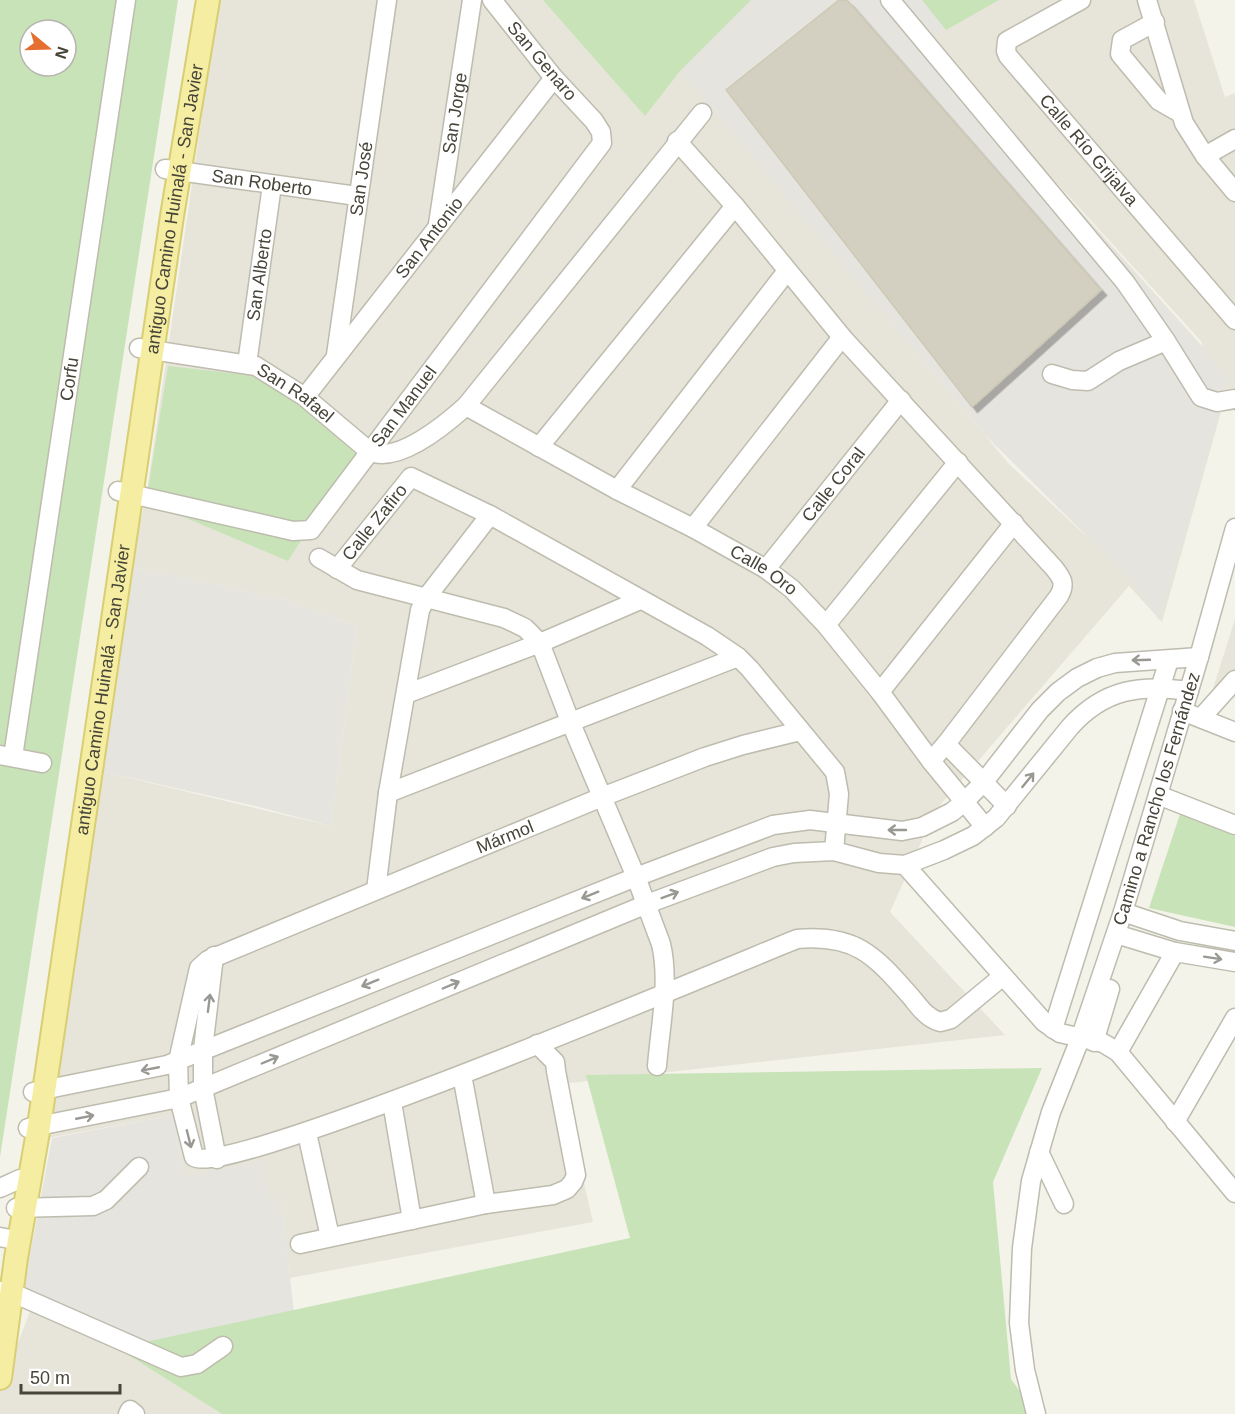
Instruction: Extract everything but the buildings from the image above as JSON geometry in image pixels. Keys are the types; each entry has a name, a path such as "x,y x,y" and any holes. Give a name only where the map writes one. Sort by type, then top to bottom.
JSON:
{"main road":[{"path":"4,1292 21,1208 39,1091 93,653 125,493 194,0"},
{"name":"antiguo Camino Huinalá - San Javier","path":"172,170 208,0"},
{"path":"21,1208 10,1183 33,1127"},
{"path":"0,1378 5,1238 21,1208"}],"street":[{"name":"Corfu","path":"7,756 126,0"},
{"name":"San José","path":"336,357 357,196 387,0"},
{"name":"San Jorge","path":"438,227 472,0"},
{"name":"San Genaro","path":"492,0 554,78 594,121"},
{"path":"890,0 1125,282 1201,397 1217,402 1235,399"},
{"name":"Calle Río Grijalva","path":"1081,0 1007,41 1008,56 1235,319"},
{"path":"1148,0 1180,113 1190,134 1205,156 1235,192"},
{"path":"1155,22 1122,40 1120,54 1159,101 1180,113"},
{"name":"San Antonio","path":"305,397 554,78"},
{"path":"369,451 376,455 385,455 408,446 433,433 466,406 677,141 702,113"},
{"name":"San Manuel","path":"125,493 293,531 311,530 600,148 603,138 594,121"},
{"path":"1205,156 1235,139"},
{"path":"677,141 735,206 842,337 1014,523 1054,568 1063,582 1064,589 931,761"},
{"name":"San Roberto","path":"172,170 357,196"},
{"name":"San Alberto","path":"247,364 272,185"},
{"path":"539,447 735,206"},
{"path":"617,490 787,271"},
{"path":"693,528 842,337"},
{"path":"1052,374 1072,380 1088,381 1119,361 1166,341"},
{"name":"San Rafael","path":"146,349 247,364 262,369 305,397 369,451"},
{"name":"Calle Coral","path":"766,569 901,400"},
{"name":"Calle Oro","path":"466,406 617,490 693,528 766,569 792,589 826,625 985,827"},
{"path":"826,625 958,462"},
{"name":"Calle Zafiro","path":"337,569 411,477 490,515"},
{"path":"376,890 388,793 417,620 426,598 490,515 707,636 738,657 835,772 839,794 834,852"},
{"path":"880,692 1014,523"},
{"name":"Camino a Rancho los Fernández","path":"1036,1414 1025,1370 1019,1323 1025,1213 1039,1152 1069,1067 1087,1041 1191,714 1189,691 1235,528"},
{"path":"319,558 357,580 504,618 525,628 540,643 570,721 636,877 662,949 663,993 657,1066"},
{"path":"1191,714 1235,565"},
{"path":"406,694 540,643 640,600"},
{"path":"388,793 738,657"},
{"path":"39,1091 161,1067 178,1061 203,1049 636,877 773,825 810,820 902,831 922,826 952,812 964,802 983,783 1040,710 1058,692 1077,678 1097,668 1115,663 1199,657"},
{"path":"1053,1029 1168,660"},
{"path":"1191,714 1235,680"},
{"path":"33,1127 179,1098 646,904 773,857 794,853 834,852 879,863 905,865 944,850 973,836 985,827 1007,806 1081,715 1111,696 1138,689 1161,687 1189,691"},
{"path":"1191,714 1235,732"},
{"name":"Mármol","path":"214,956 705,757 800,731"},
{"path":"946,744 1007,806"},
{"path":"7,756 42,763"},
{"path":"1163,797 1235,825"},
{"path":"905,865 1034,1012 1053,1029 1087,1041 1111,1046 1118,1052 1175,1122 1234,1187"},
{"path":"1128,914 1180,931 1235,941"},
{"path":"1120,936 1175,952 1235,962"},
{"path":"214,956 199,968 178,1061 179,1098 194,1158 198,1160 217,1159 307,1133 392,1102 797,939 817,937 838,939 856,946 886,968 926,1015 940,1022 951,1019 1003,976"},
{"path":"1118,1052 1175,952"},
{"path":"214,956 203,1049 202,1088 217,1159"},
{"path":"1175,1122 1235,1018"},
{"path":"300,1244 486,1204 553,1195 567,1189 576,1175 555,1062 537,1044"},
{"path":"462,1075 486,1204"},
{"path":"392,1102 412,1220"},
{"path":"307,1133 330,1237"},
{"path":"1039,1152 1064,1204"},
{"path":"21,1208 93,1206 106,1200 138,1167"},
{"path":"4,1292 181,1367 197,1364 223,1346"}],"shaded area":[{"path":"219,0 1194,0 1225,97 1235,93 1235,412 1226,394 1162,622 1129,586 935,811 890,912 1005,1035 561,1084 593,1222 290,1278 281,1199 269,1200 184,1177 174,1115 42,1139 100,771 331,826 357,626 281,598 128,567 146,498","holes":["707,102 1088,538 1009,464","1022,146 1201,341 1203,347"]},
{"path":"751,0 922,0 946,30 921,37 1230,378 1159,620 1133,582 985,435 680,71"},
{"path":"128,567 281,598 357,626 331,826 259,807 100,771"},
{"path":"1235,619 1235,698 1213,689"},
{"path":"174,1115 184,1176 264,1161 269,1199 281,1198 303,1392 117,1348 22,1297 52,1138"},
{"path":"31,1309 117,1348 222,1414 0,1414 0,1389"}],"green space":[{"path":"0,0 178,0 0,1157"},
{"path":"543,0 751,0 680,71 645,116"},
{"path":"922,0 999,0 946,30"},
{"path":"168,366 266,377 356,454 288,561 146,501"},
{"path":"1180,814 1235,836 1235,927 1149,908"},
{"path":"1042,1068 993,1182 1011,1379 1036,1414 222,1414 117,1348 630,1238 586,1075"}]}
